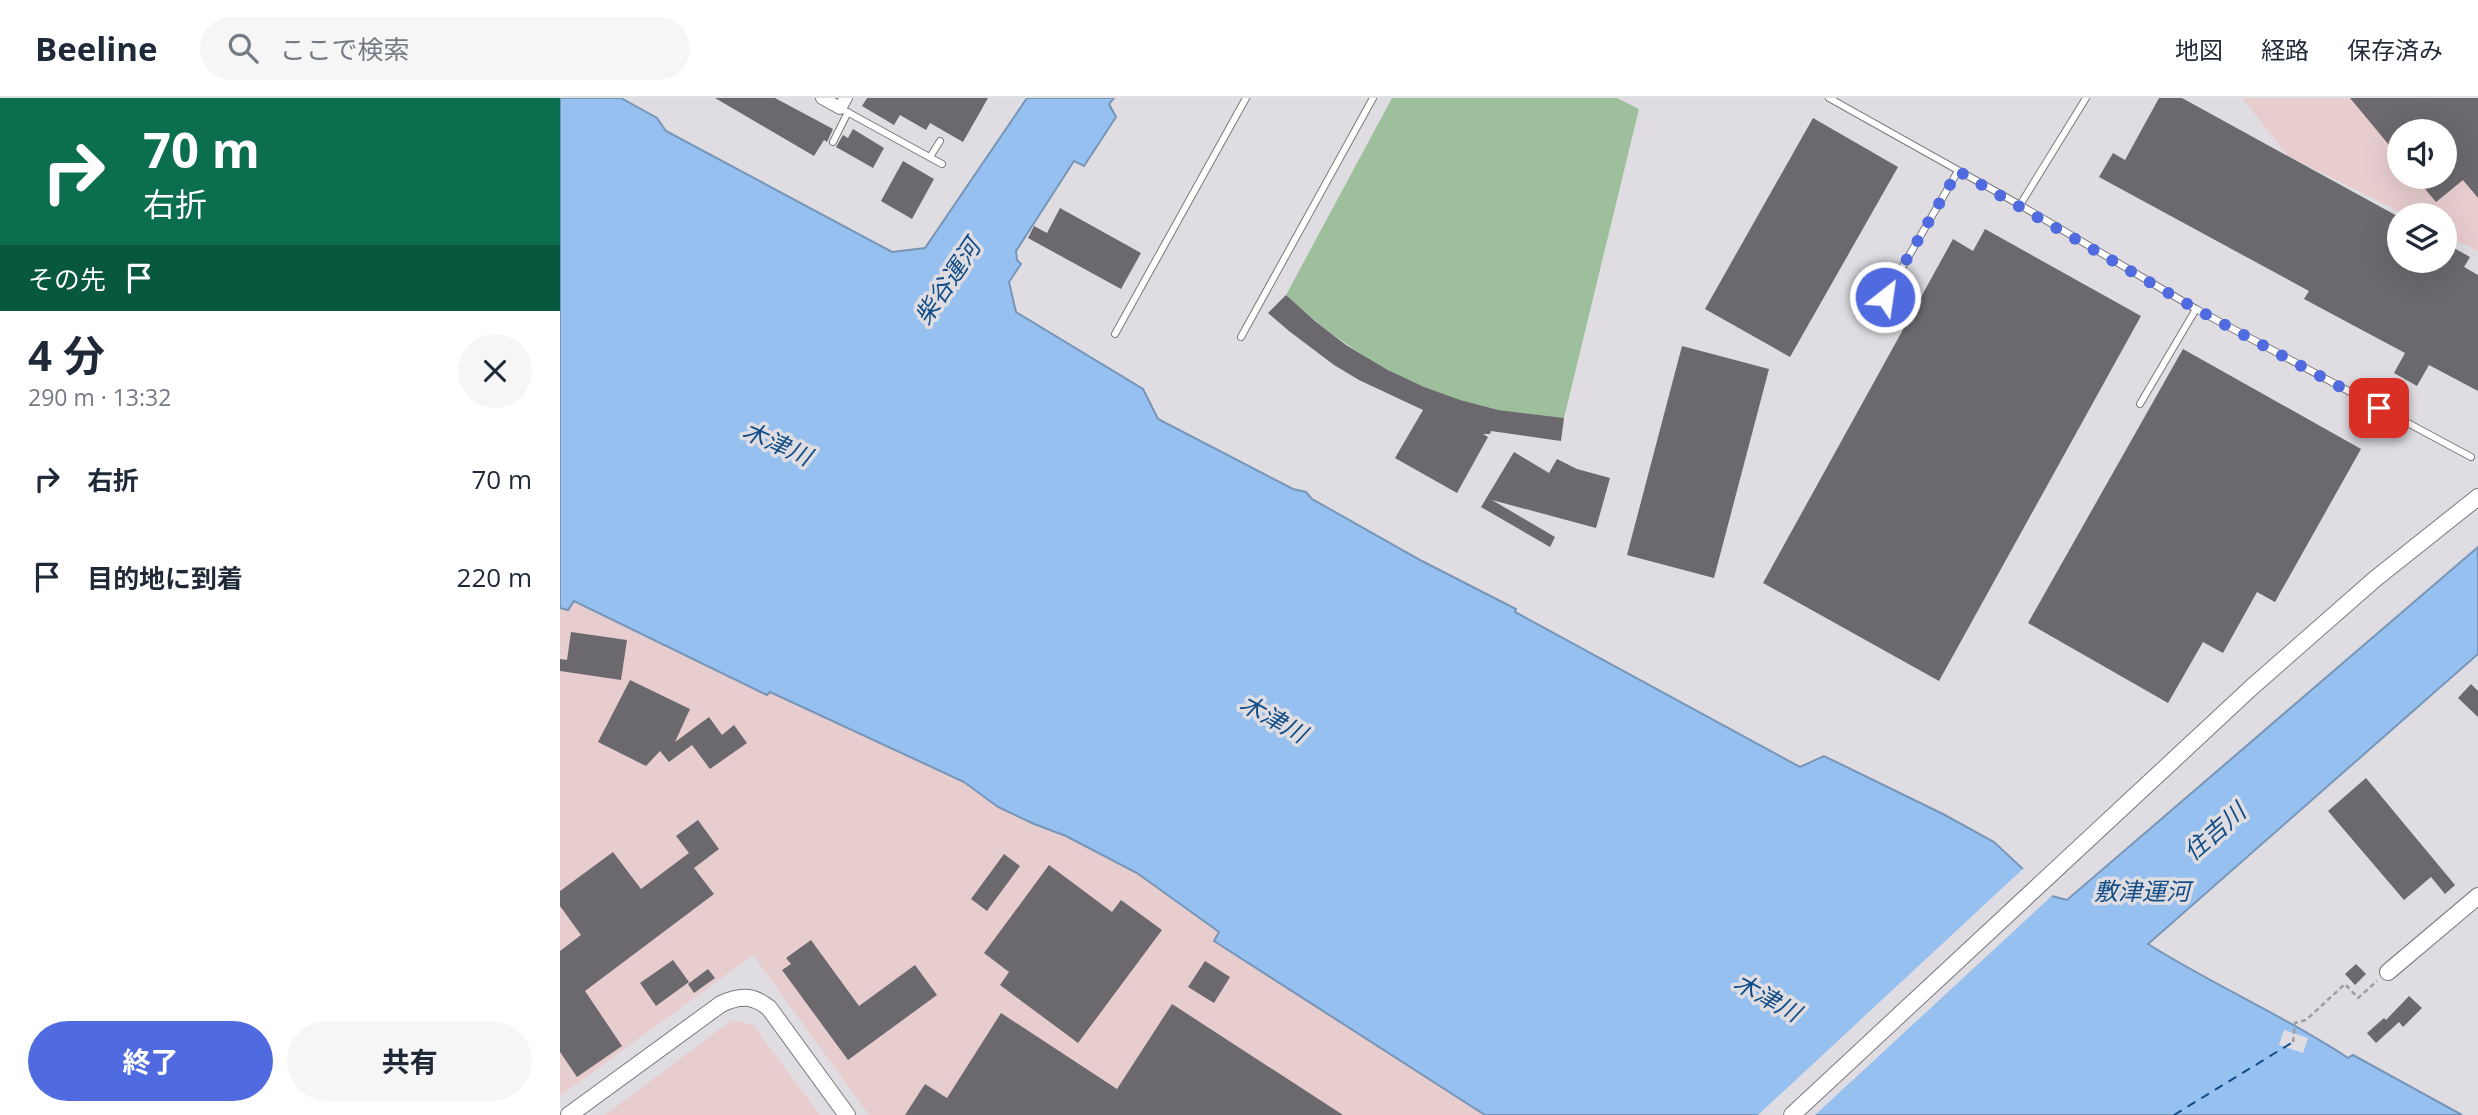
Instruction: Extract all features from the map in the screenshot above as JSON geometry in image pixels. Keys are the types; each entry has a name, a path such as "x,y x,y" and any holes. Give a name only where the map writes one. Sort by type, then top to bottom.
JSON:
{"street":[{"path":"822,98 844,106"},
{"path":"1792,1115 2252,687 2375,579 2478,497"},
{"path":"2388,972 2478,897"},
{"path":"569,1115 721,1004 747,996 759,1000 769,1008 847,1115"}],"lane":[{"path":"1115,334 1246,98"},
{"path":"1241,337 1373,98"},
{"path":"1829,98 2020,205 2196,309 2471,457"},
{"path":"2020,205 2086,98"},
{"path":"833,142 844,106 942,164"},
{"path":"930,157 940,141"},
{"path":"1885,297 1958,171"},
{"path":"2140,404 2196,309"}],"path":[{"path":"2293,1042 2295,1023 2306,1020 2345,984 2358,998 2388,972"}],"shaded area":[{"path":"2242,98 2478,98 2478,251 2457,241 2457,203 2387,203 2387,206 2288,156"},
{"path":"574,602 767,696 770,692 964,783 998,807 1033,825 1066,836 1137,873 1218,933 1214,941 1484,1115 869,1115 753,955 560,1096 560,609 568,610"},
{"path":"732,1020 753,1025 820,1115 605,1115"}],"green space":[{"path":"1392,98 1617,98 1639,109 1564,418 1525,416 1487,409 1414,383 1346,344 1286,295"}],"water":[{"path":"560,98 621,98 657,118 666,131 892,252 925,248 1027,98 1114,98 1109,104 1116,117 1084,166 1074,161 1016,251 1017,260 1021,264 1009,282 1016,312 1143,389 1158,419 1293,489 1306,492 1312,499 1422,561 1516,609 1515,612 1800,767 1824,756 1943,814 1994,842 2052,896 2067,900 2478,547 2478,654 2148,944 2348,1058 2353,1055 2462,1115 1485,1115 1214,941 1219,932 1137,873 1066,836 998,807 964,782 770,692 767,695 574,601 568,610 560,608"}],"pier":[{"path":"2025,867 2055,893 1815,1115 1758,1115"},
{"path":"2284,1030 2308,1038 2303,1053 2279,1045"}],"building":[{"path":"715,98 775,98 833,129 827,142 824,140 814,156"},
{"path":"867,98 988,98 963,142 930,123 926,130 900,115 894,125 862,106"},
{"path":"2159,98 2182,98 2387,210 2387,273 2457,273 2457,250 2470,257 2464,267 2478,275 2478,391 2429,365 2417,386 2394,373 2405,353 2304,299 2309,291 2099,177 2113,153 2125,160"},
{"path":"2350,98 2478,98 2478,198 2463,180 2457,185 2457,119 2387,119 2387,143"},
{"path":"1813,118 1898,167 1790,357 1705,309"},
{"path":"853,129 884,148 873,168 836,147 843,135 848,138"},
{"path":"903,161 934,179 912,219 881,201"},
{"path":"2425,189 2452,189 2436,202"},
{"path":"1060,208 1141,253 1121,289 1028,238 1034,226 1047,233"},
{"path":"1985,229 2141,316 1939,681 1763,583 1953,239 1973,251"},
{"path":"1286,295 1346,345 1424,387 1498,410 1564,418 1561,441 1491,431 1490,434 1483,434 1488,437 1457,493 1395,458 1423,410 1359,380 1289,331 1268,313"},
{"path":"1682,346 1769,369 1714,578 1627,555"},
{"path":"2183,349 2361,449 2275,602 2257,592 2223,653 2203,642 2168,703 2028,623"},
{"path":"1514,452 1549,473 1557,459 1577,469 1610,478 1596,528 1492,500 1555,537 1550,547 1481,507"},
{"path":"571,632 627,640 621,680 560,671 560,659 567,660"},
{"path":"630,680 690,709 675,742 709,717 722,735 734,725 747,743 710,769 692,745 669,762 660,751 646,766 598,742"},
{"path":"2471,684 2478,691 2478,717 2458,698"},
{"path":"2366,778 2455,885 2445,894 2431,877 2404,900 2328,811"},
{"path":"698,820 719,849 694,868 714,894 585,991 622,1046 577,1077 560,1052 560,951 581,935 560,906 560,891 613,852 641,889 689,853 676,836"},
{"path":"1004,854 1020,866 987,911 971,899"},
{"path":"1049,865 1112,912 1121,900 1162,930 1078,1043 1000,985 1009,972 984,953"},
{"path":"811,940 859,1006 915,965 937,995 848,1060 782,970 791,964 786,958"},
{"path":"673,960 689,982 656,1006 640,983"},
{"path":"1205,961 1230,977 1214,1003 1188,987"},
{"path":"2356,964 2366,974 2355,985 2345,974"},
{"path":"708,969 715,978 694,993 688,984"},
{"path":"2409,996 2422,1008 2403,1027 2399,1022 2376,1043 2367,1033 2384,1018 2386,1020"},
{"path":"1172,1004 1343,1115 905,1115 925,1084 947,1098 1001,1013 1117,1089"}],"ferry route":[{"path":"2174,1115 2293,1042"}],"route":[{"path":"1885,297 1958,171 2196,309 2379,408"}],"water label":[{"name":"柴谷運河","path":"948,282"},
{"name":"木津川","path":"777,444"},
{"name":"木津川","path":"1273,719"},
{"name":"住吉川","path":"2215,832"},
{"name":"敷津運河","path":"2142,892"},
{"name":"木津川","path":"1767,998"}]}
